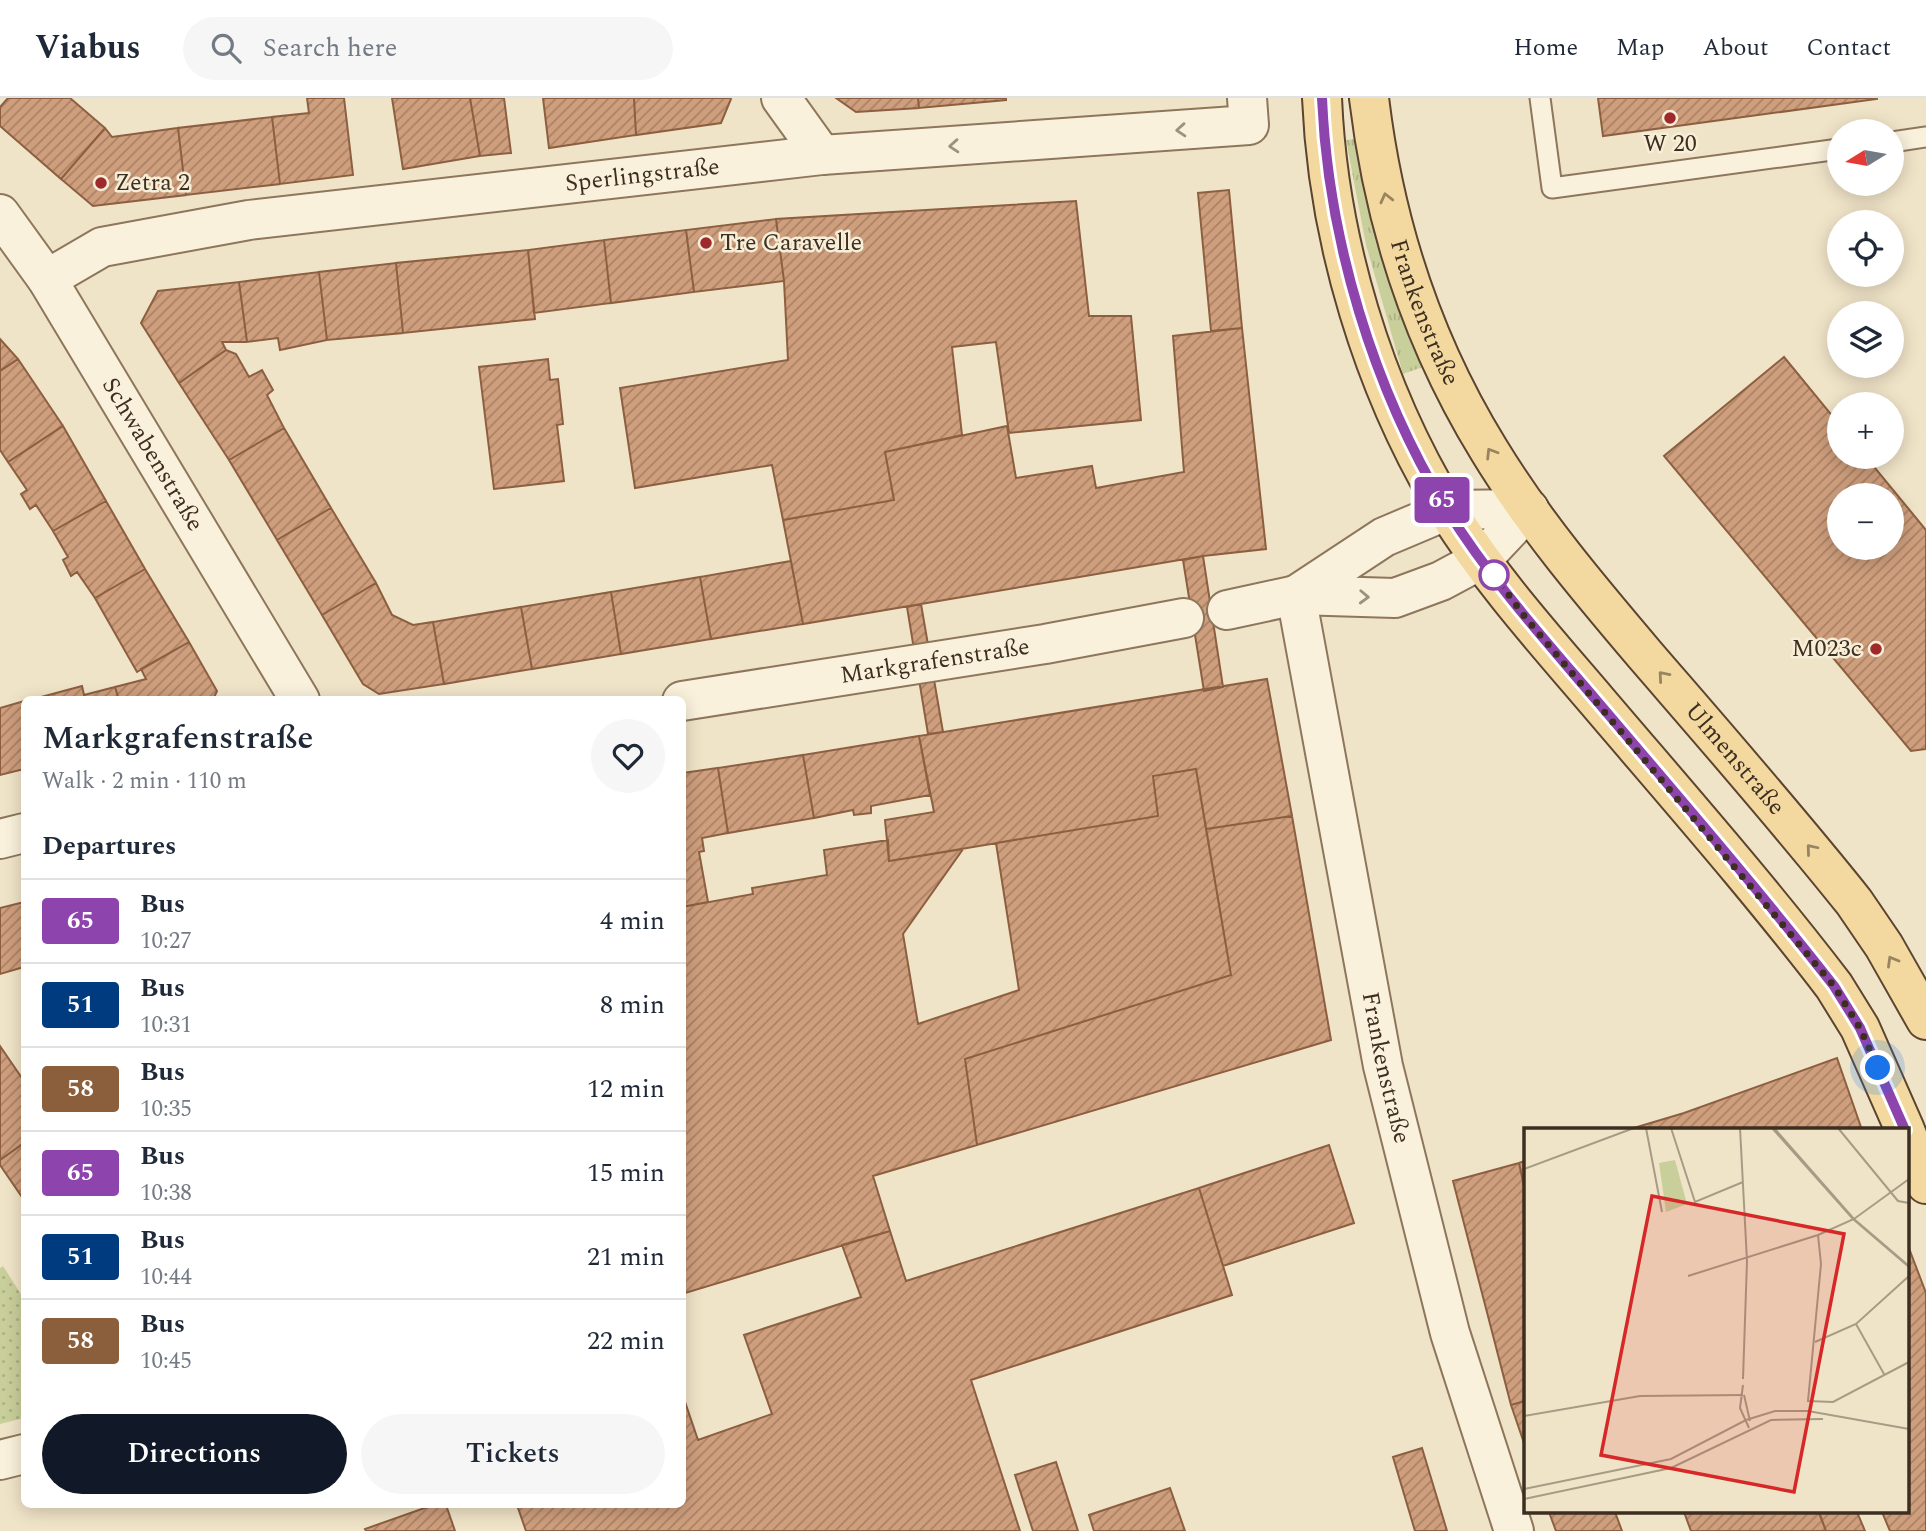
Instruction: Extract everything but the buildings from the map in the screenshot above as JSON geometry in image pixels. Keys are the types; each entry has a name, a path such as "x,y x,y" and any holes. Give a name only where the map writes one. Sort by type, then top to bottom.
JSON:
{"main road":[{"path":"1322,98 1332,184 1361,312 1399,414 1448,510 1525,617 1834,986 1860,1028 1904,1128"},
{"name":"Frankenstraße","path":"1369,98 1385,192 1422,317 1466,411 1529,509"},
{"name":"Ulmenstraße","path":"1529,509 1594,594 1854,902 1884,946 1926,1020"},
{"path":"1909,1140 1926,1184"}],"street":[{"path":"782,98 822,155"},
{"name":"Sperlingstraße","path":"47,279 102,247 249,220 822,155 1248,112"},
{"name":"Schwabenstraße","path":"0,214 47,279 298,696"},
{"path":"1296,595 1384,537 1448,510 1529,509"},
{"path":"1227,610 1296,595 1395,598 1452,576 1482,559 1529,509"},
{"name":"Frankenstraße","path":"1296,595 1383,1066 1450,1333 1514,1531"},
{"name":"Markgrafenstraße","path":"686,700 1045,644 1184,618"},
{"path":"0,839 21,834"},
{"path":"0,1461 21,1455"}],"lane":[{"path":"1540,98 1552,188 1827,151"},
{"path":"1904,140 1926,137"}],"green space":[{"path":"1356,139 1367,198 1382,255 1423,367 1403,374 1366,245 1346,140"},
{"path":"3,1266 21,1294 21,1419 0,1424 0,1268"}],"bus line":[{"name":"65","path":"1322,98 1330,173 1343,243 1361,312 1384,379 1429,477 1448,510 1525,617 1666,782 1834,986 1860,1028 1904,1128"}],"place":[{"name":"W 20","path":"1670,118"},
{"name":"Zetra 2","path":"101,183"},
{"name":"Tre Caravelle","path":"706,243"},
{"name":"M023c","path":"1876,649"}],"route":[{"path":"1494,575 1525,617 1810,954 1860,1028 1878,1068"}]}
